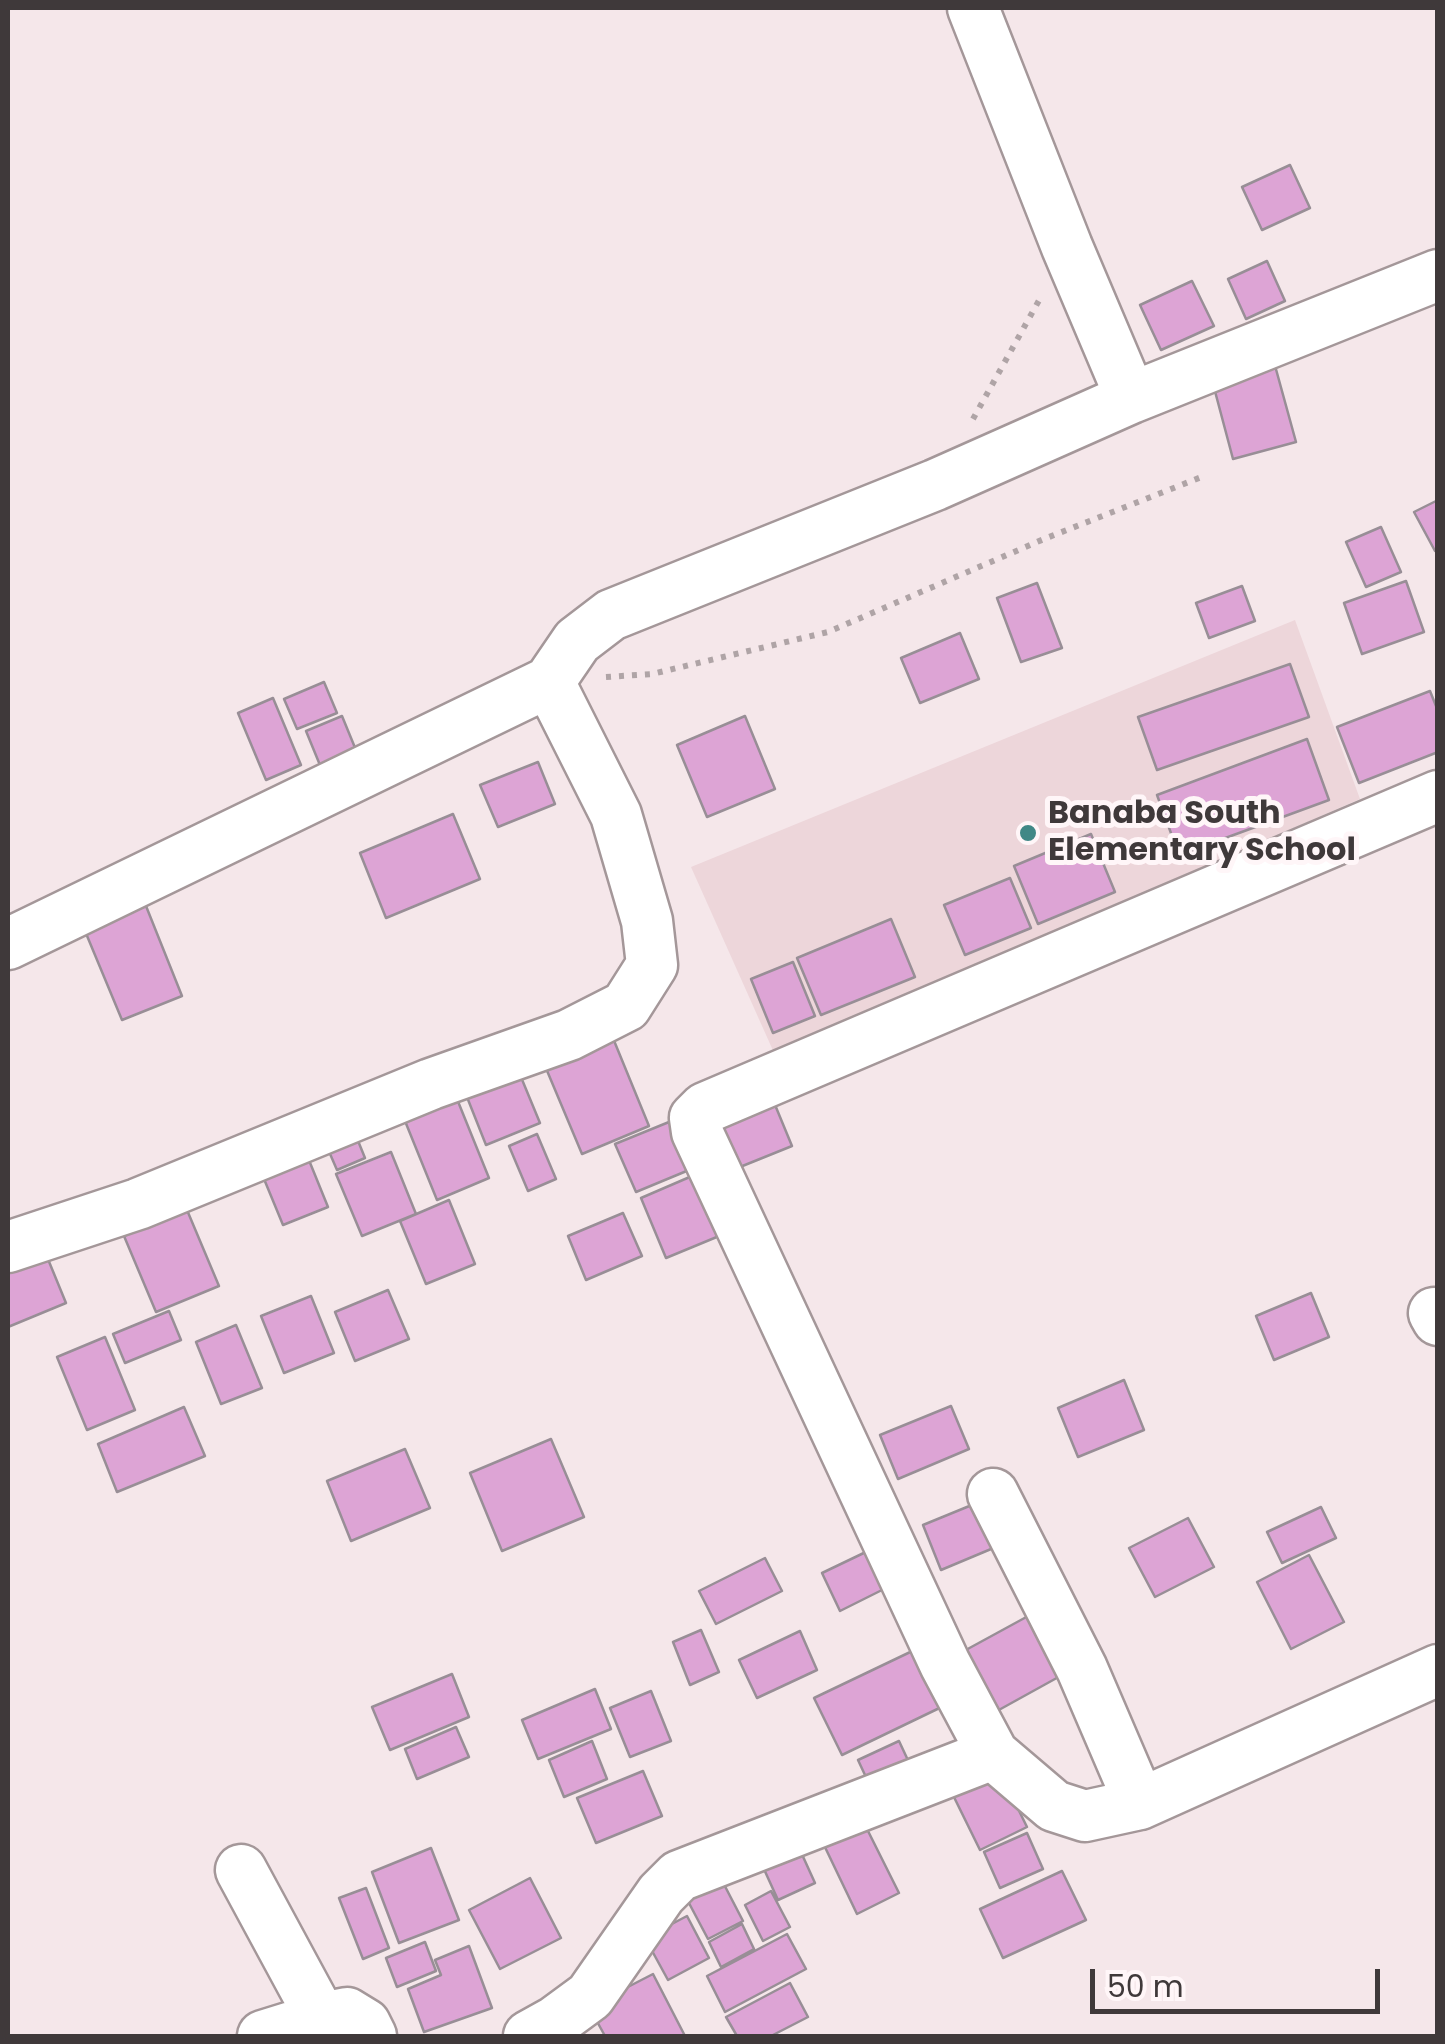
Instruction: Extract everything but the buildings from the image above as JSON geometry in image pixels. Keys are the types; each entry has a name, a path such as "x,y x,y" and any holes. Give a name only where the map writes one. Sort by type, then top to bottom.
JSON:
{"street":[{"path":"973,8 1131,398"},
{"path":"8,944 550,682 576,641 611,615 1438,275"},
{"path":"8,1247 138,1204 430,1084 569,1036 626,1006 652,965 647,921 616,814 550,682"},
{"path":"1438,796 704,1108 695,1118 697,1132 945,1664 992,1754 1054,1806 1086,1816 1140,1804 1438,1670"},
{"path":"992,1494 1082,1669 1140,1804"},
{"path":"529,2036 590,1996 661,1894 679,1876 992,1754"},
{"path":"241,1870 321,2018"},
{"path":"263,2036 347,2013 365,2024 371,2036"}],"path":[{"path":"935,485 1068,247"},
{"path":"550,682 652,674 828,632 1044,539 1204,476"}],"shaded area":[{"name":"Banaba South Elementary School","path":"1295,620 1360,799 775,1055 691,867"}],"place":[{"name":"Banaba South Elementary School","path":"1028,833"}]}
